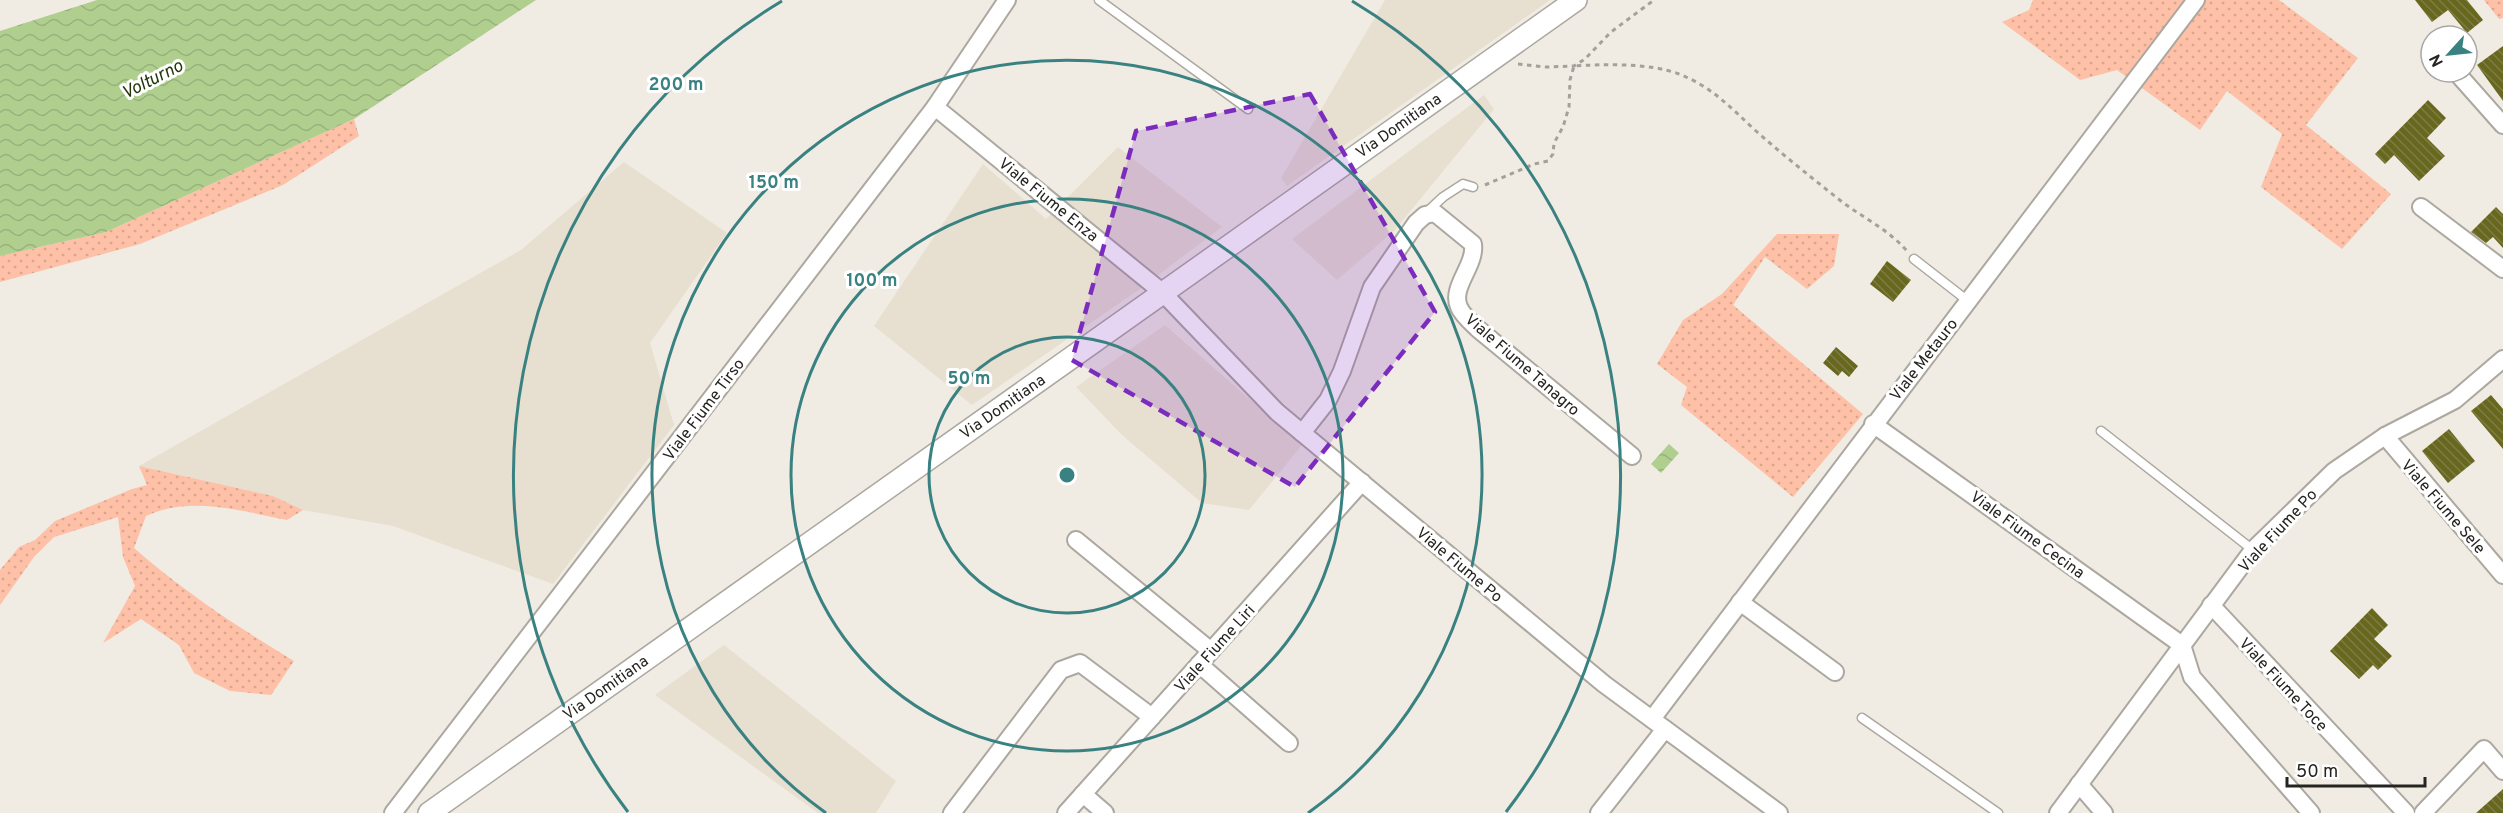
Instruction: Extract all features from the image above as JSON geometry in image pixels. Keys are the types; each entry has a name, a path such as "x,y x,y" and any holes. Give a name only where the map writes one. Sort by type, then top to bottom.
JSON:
{"street":[{"name":"Viale Fiume Tirso","path":"393,813 935,107 1007,0"},
{"name":"Via Domitiana","path":"429,813 1576,0"},
{"name":"Viale Metauro","path":"1599,813 1740,602 2196,0"},
{"path":"2467,84 2503,125"},
{"name":"Viale Fiume Enza","path":"935,107 1162,292"},
{"path":"2421,207 2503,270"},
{"name":"Viale Fiume Tanagro","path":"1425,215 1436,213 1473,244 1475,255 1458,290 1458,307 1478,329 1632,456"},
{"path":"1302,433 1328,400 1342,371 1372,287 1391,257 1425,215"},
{"name":"Viale Fiume Po","path":"1162,292 1277,412 1604,684 1779,813"},
{"name":"Viale Fiume Po","path":"2058,813 2253,550 2334,471 2385,436 2454,400 2503,359"},
{"name":"Viale Fiume Cecina","path":"1873,424 2182,645"},
{"name":"Viale Fiume Sele","path":"2385,436 2503,575"},
{"name":"Viale Fiume Liri","path":"1066,813 1362,482"},
{"path":"1076,540 1211,651"},
{"path":"1740,602 1835,672"},
{"name":"Viale Fiume Toce","path":"2211,605 2406,813"},
{"path":"2182,645 2192,677 2311,813"},
{"path":"952,813 1061,670 1070,665 1080,663 1152,717"},
{"path":"1199,664 1289,743"},
{"path":"2423,813 2484,749 2503,771"},
{"path":"2079,784 2104,813"},
{"path":"1083,794 1105,813"}],"lane":[{"path":"1099,0 1248,110"},
{"path":"1425,215 1443,197 1462,184 1473,187"},
{"path":"1914,259 1968,301"},
{"path":"2101,431 2253,550"},
{"path":"1862,718 1998,813"}],"path":[{"path":"1473,187 1548,160 1553,154 1554,143 1563,127 1569,107 1570,80 1574,66 1585,59 1611,33 1654,0"},
{"path":"1494,57 1521,65 1546,67 1614,64 1641,67 1676,73 1707,87 1757,132 1843,202 1894,237 1914,259"}],"highlighted area":[{"path":"1310,94 1435,312 1295,487 1072,360 1136,131"}],"shaded area":[{"path":"1385,0 1550,0 1287,186 1281,178"},
{"path":"2033,0 2279,0 2358,58 2306,125 2391,194 2342,249 2261,187 2282,134 2227,91 2200,130 2117,70 2080,80 2002,22 2029,10"},
{"path":"2484,0 2503,0 2503,18 2499,19"},
{"path":"1484,95 1494,109 1394,231 1337,280 1292,239"},
{"path":"354,119 359,136 283,185 140,244 0,282 0,256 106,232"},
{"path":"1118,147 1222,227 1140,289 972,405 874,326 983,164 1046,219"},
{"path":"624,162 727,233 650,343 674,425 553,584 393,526 303,510 273,496 139,466 521,250"},
{"path":"1777,234 1839,234 1834,266 1807,289 1765,257 1733,305 1863,414 1793,497 1681,405 1687,387 1657,364 1683,320 1722,294"},
{"path":"1165,325 1302,445 1249,510 1202,503 1122,435 1076,387"},
{"path":"139,466 273,496 303,510 287,520 234,509 180,506 146,516 134,548 212,608 294,661 271,695 230,691 194,673 179,645 141,619 103,643 135,586 123,557 118,517 54,537 34,557 0,605 0,570 19,547 35,540 55,521 147,485"},
{"path":"724,645 896,781 876,813 818,813 655,695"}],"water":[{"name":"Volturno","path":"97,0 536,0 354,119 106,232 0,256 0,31"},
{"path":"1669,444 1679,453 1661,473 1651,464"}],"building":[{"path":"2415,0 2467,0 2483,20 2478,24 2460,24 2448,10 2432,22"},
{"path":"2503,46 2503,101 2479,68 2479,64"},
{"path":"2428,100 2446,118 2427,138 2445,156 2419,181 2394,155 2385,164 2375,154"},
{"path":"2496,207 2503,214 2503,248 2493,237 2486,243 2471,232"},
{"path":"1887,261 1911,280 1893,302 1870,284"},
{"path":"1836,347 1858,366 1849,377 1842,371 1838,376 1823,363"},
{"path":"2491,395 2503,409 2503,449 2471,411"},
{"path":"2449,429 2475,461 2448,483 2422,451"},
{"path":"2372,608 2388,625 2374,639 2392,656 2378,670 2373,665 2359,679 2330,651"},
{"path":"2503,789 2503,813 2476,813"}]}
